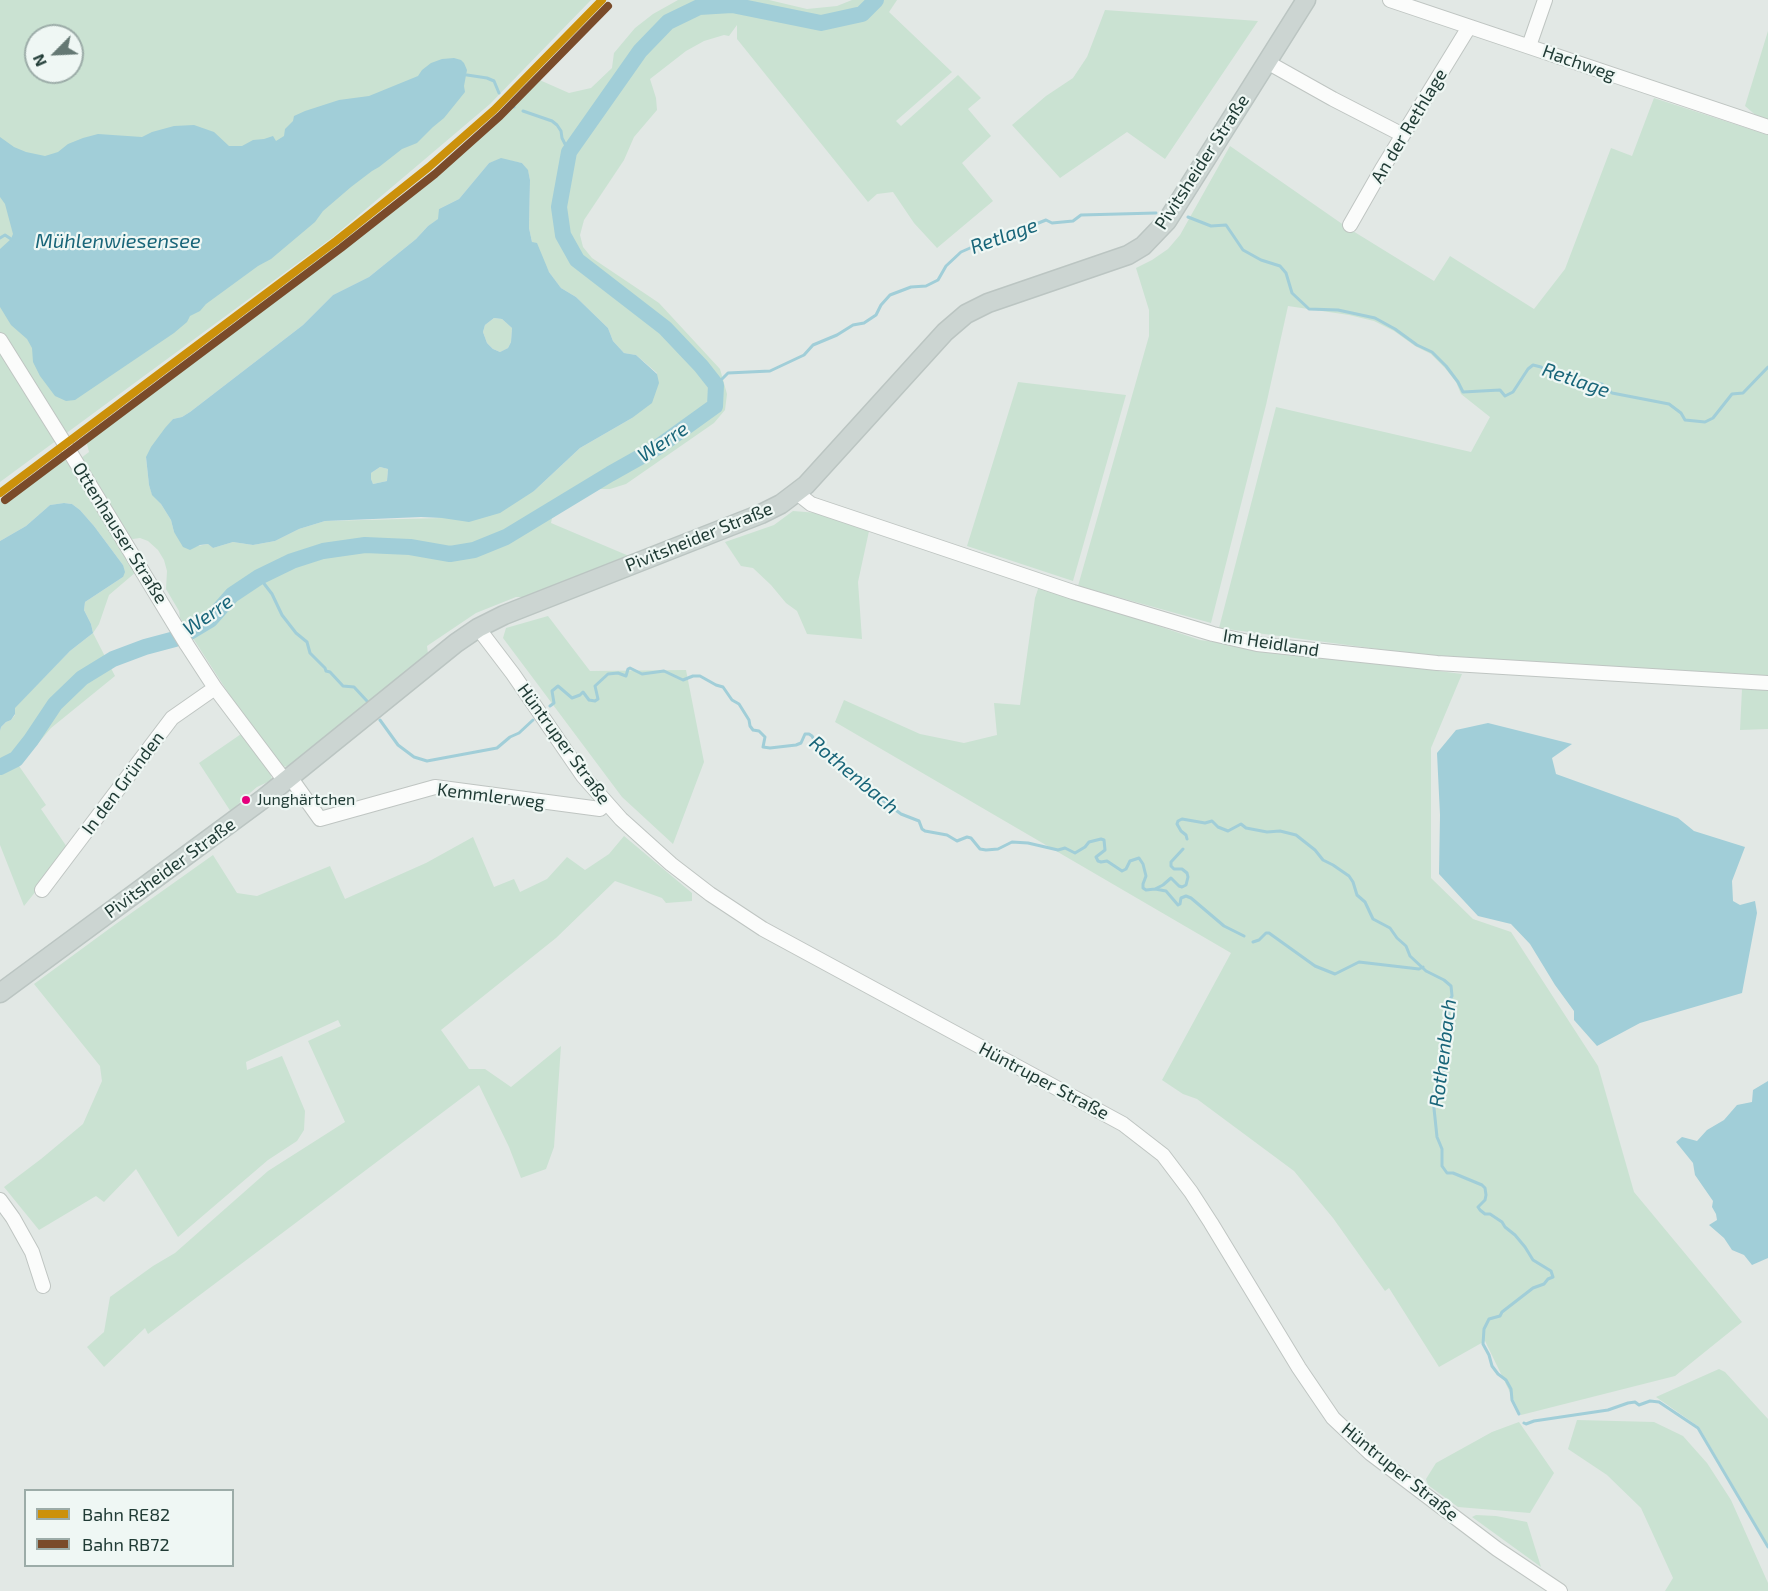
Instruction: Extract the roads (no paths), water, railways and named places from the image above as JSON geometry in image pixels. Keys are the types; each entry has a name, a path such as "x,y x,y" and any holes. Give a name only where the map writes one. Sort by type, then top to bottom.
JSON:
{"main road":[{"name":"Pivitsheider Straße","path":"0,993 223,829 439,656 478,628 504,615 761,514 781,504 806,485 945,332 966,314 988,303 1128,255 1143,246 1167,221 1306,0"}],"street":[{"name":"Hachweg","path":"1390,0 1768,127"},
{"path":"1529,46 1545,0"},
{"name":"An der Rethlage","path":"1350,225 1469,27"},
{"path":"1267,62 1403,135"},
{"name":"Ottenhauser Straße","path":"0,340 215,688 287,779"},
{"name":"Im Heidland","path":"797,493 812,504 1073,592 1213,634 1257,644 1437,663 1768,683"},
{"name":"Hüntruper Straße","path":"478,628 513,674 562,747 606,802 637,835 671,864 742,916 1123,1124 1163,1155 1191,1192 1299,1368 1334,1418 1378,1459 1497,1548 1560,1591"},
{"name":"In den Gründen","path":"42,891 172,718 215,688"},
{"name":"Kemmlerweg","path":"287,779 320,819 435,787 600,809 606,802"},
{"path":"0,1200 32,1252 43,1286"}],"water":[{"name":"Mühlenwiesensee","path":"454,58 461,60 467,70 465,92 444,118 417,143 402,149 351,187 323,211 315,222 271,259 190,316 187,322 174,333 75,400 66,401 55,396 33,362 32,348 27,339 11,325 0,307 0,249 13,234 5,204 0,197 0,137 14,147 45,156 58,152 68,144 98,134 142,137 174,126 194,125 214,132 229,146 242,146 253,140 273,136 276,141 284,136 285,129 293,121 294,116 339,100 369,96 418,76 431,63"},
{"path":"501,158 522,163 528,170 530,180 529,228 532,242 537,243 549,272 561,288 576,297 608,328 613,341 624,353 636,355 657,374 659,383 652,403 632,418 580,448 534,491 500,513 469,522 421,517 325,521 299,529 275,541 253,545 233,542 213,548 208,544 190,550 183,547 174,532 171,520 152,495 149,485 146,457 165,428 173,419 190,412 303,325 333,295 369,277 416,239 438,219 439,209 459,199 489,163","holes":["494,318 502,319 512,328 511,342 508,348 500,352 487,343 483,332 485,325","380,467 388,469 387,481 373,484 371,473"]},
{"path":"72,504 80,510 123,565 125,572 123,577 85,602 84,610 93,633 70,651 15,708 15,714 1,727 0,731 0,541 26,526 50,505"},
{"path":"1488,723 1572,744 1552,758 1556,774 1678,818 1694,831 1745,847 1732,881 1733,901 1740,905 1755,901 1757,913 1742,993 1640,1023 1597,1046 1574,1020 1574,1011 1530,944 1511,924 1478,916 1439,874 1440,815 1437,753 1456,730"},
{"path":"1768,1081 1768,1258 1752,1265 1744,1255 1732,1250 1724,1238 1709,1225 1717,1220 1712,1207 1713,1201 1695,1175 1693,1163 1676,1142 1682,1137 1697,1141 1707,1130 1724,1120 1737,1105 1752,1102 1753,1090"}],"waterway":[{"name":"Werre","path":"0,767 16,759 55,704 82,678 113,659 190,632 210,620 232,595 259,577 292,561 323,551 365,545 410,547 450,554 474,550 506,537 658,447 715,406 716,385 701,366 665,328 577,260 563,235 559,207 569,152 640,51 668,22 699,7 732,5 821,23 862,14 876,0"},
{"path":"467,75 494,81 499,93"},
{"path":"509,105 514,107"},
{"path":"523,111 557,125 569,152"},
{"name":"Retlage","path":"716,385 728,373 770,371 804,355 813,345 853,325 864,323 876,315 890,295 911,287 926,286 938,280 946,266 961,252 1002,234 1028,230 1046,220 1052,223 1073,221 1081,215 1156,213"},
{"name":"Retlage","path":"1188,217 1211,226 1226,225 1243,250 1261,260 1280,266 1286,273 1292,293 1309,309 1338,310 1375,318 1432,352 1446,366 1463,392 1500,390 1505,396 1513,392 1533,365 1571,383 1602,384 1612,393 1669,404 1681,413 1685,420 1705,422 1713,418 1732,394 1743,393 1768,367"},
{"path":"0,238 5,235 11,239"},
{"name":"Rothenbach","path":"259,577 272,594 282,615 296,633 307,642 310,653 343,686 354,687 367,701"},
{"name":"Rothenbach","path":"550,706 554,703 552,691 558,686 572,698 583,692 589,700 595,701 598,699 595,686 608,674 618,673 626,676 630,668 642,674 664,671 683,680 700,676 723,687 732,700 739,704 753,730 759,731 765,737 763,747 796,745 801,743 805,734 809,734 820,751 837,760 853,777 864,778 873,793 901,814 919,821 925,831 947,835 957,841 967,837 971,838 980,849 986,850 998,849 1012,842 1058,850 1065,848 1075,853 1089,842 1101,839 1104,840 1105,850 1096,857 1098,861 1107,861 1122,871 1126,869 1130,861 1139,858 1146,876 1143,884 1146,890 1155,889 1171,878 1179,886 1186,885 1187,873 1171,866 1171,862 1183,849"},
{"name":"Rothenbach","path":"380,720 398,745 414,757 427,761 497,748 533,720"},
{"name":"Rothenbach","path":"1187,839 1177,824 1182,819 1205,823 1212,821 1218,827 1228,831 1241,824 1246,828 1296,835 1315,850 1323,860 1349,876 1357,895 1365,902 1373,919 1390,928 1406,946 1410,956 1426,971 1451,986 1452,996 1447,1005 1450,1029 1442,1042 1444,1071 1433,1099 1437,1137 1442,1149 1442,1166 1447,1173 1453,1173 1482,1185 1486,1195 1485,1200 1478,1207 1480,1210 1502,1222 1525,1247 1533,1260 1551,1271 1553,1277 1533,1288 1500,1316 1489,1319 1484,1329 1483,1344 1492,1366 1506,1380 1519,1414"},
{"path":"1155,889 1166,891 1178,905 1181,898 1186,896 1191,898 1224,926 1244,936"},
{"path":"1253,942 1269,933 1315,966 1335,974 1359,962 1419,969 1423,967"},
{"name":"Rothenbach","path":"1524,1423 1608,1410 1628,1403 1635,1402 1639,1405 1650,1401 1659,1402 1698,1428 1768,1547"}],"rail line":[{"name":"RE82","path":"0,493 336,241 429,167 494,110 602,0"},
{"name":"RB72","path":"5,500 341,248 435,174 500,116 608,6"}],"place":[{"name":"Junghärtchen","path":"246,800"}]}
